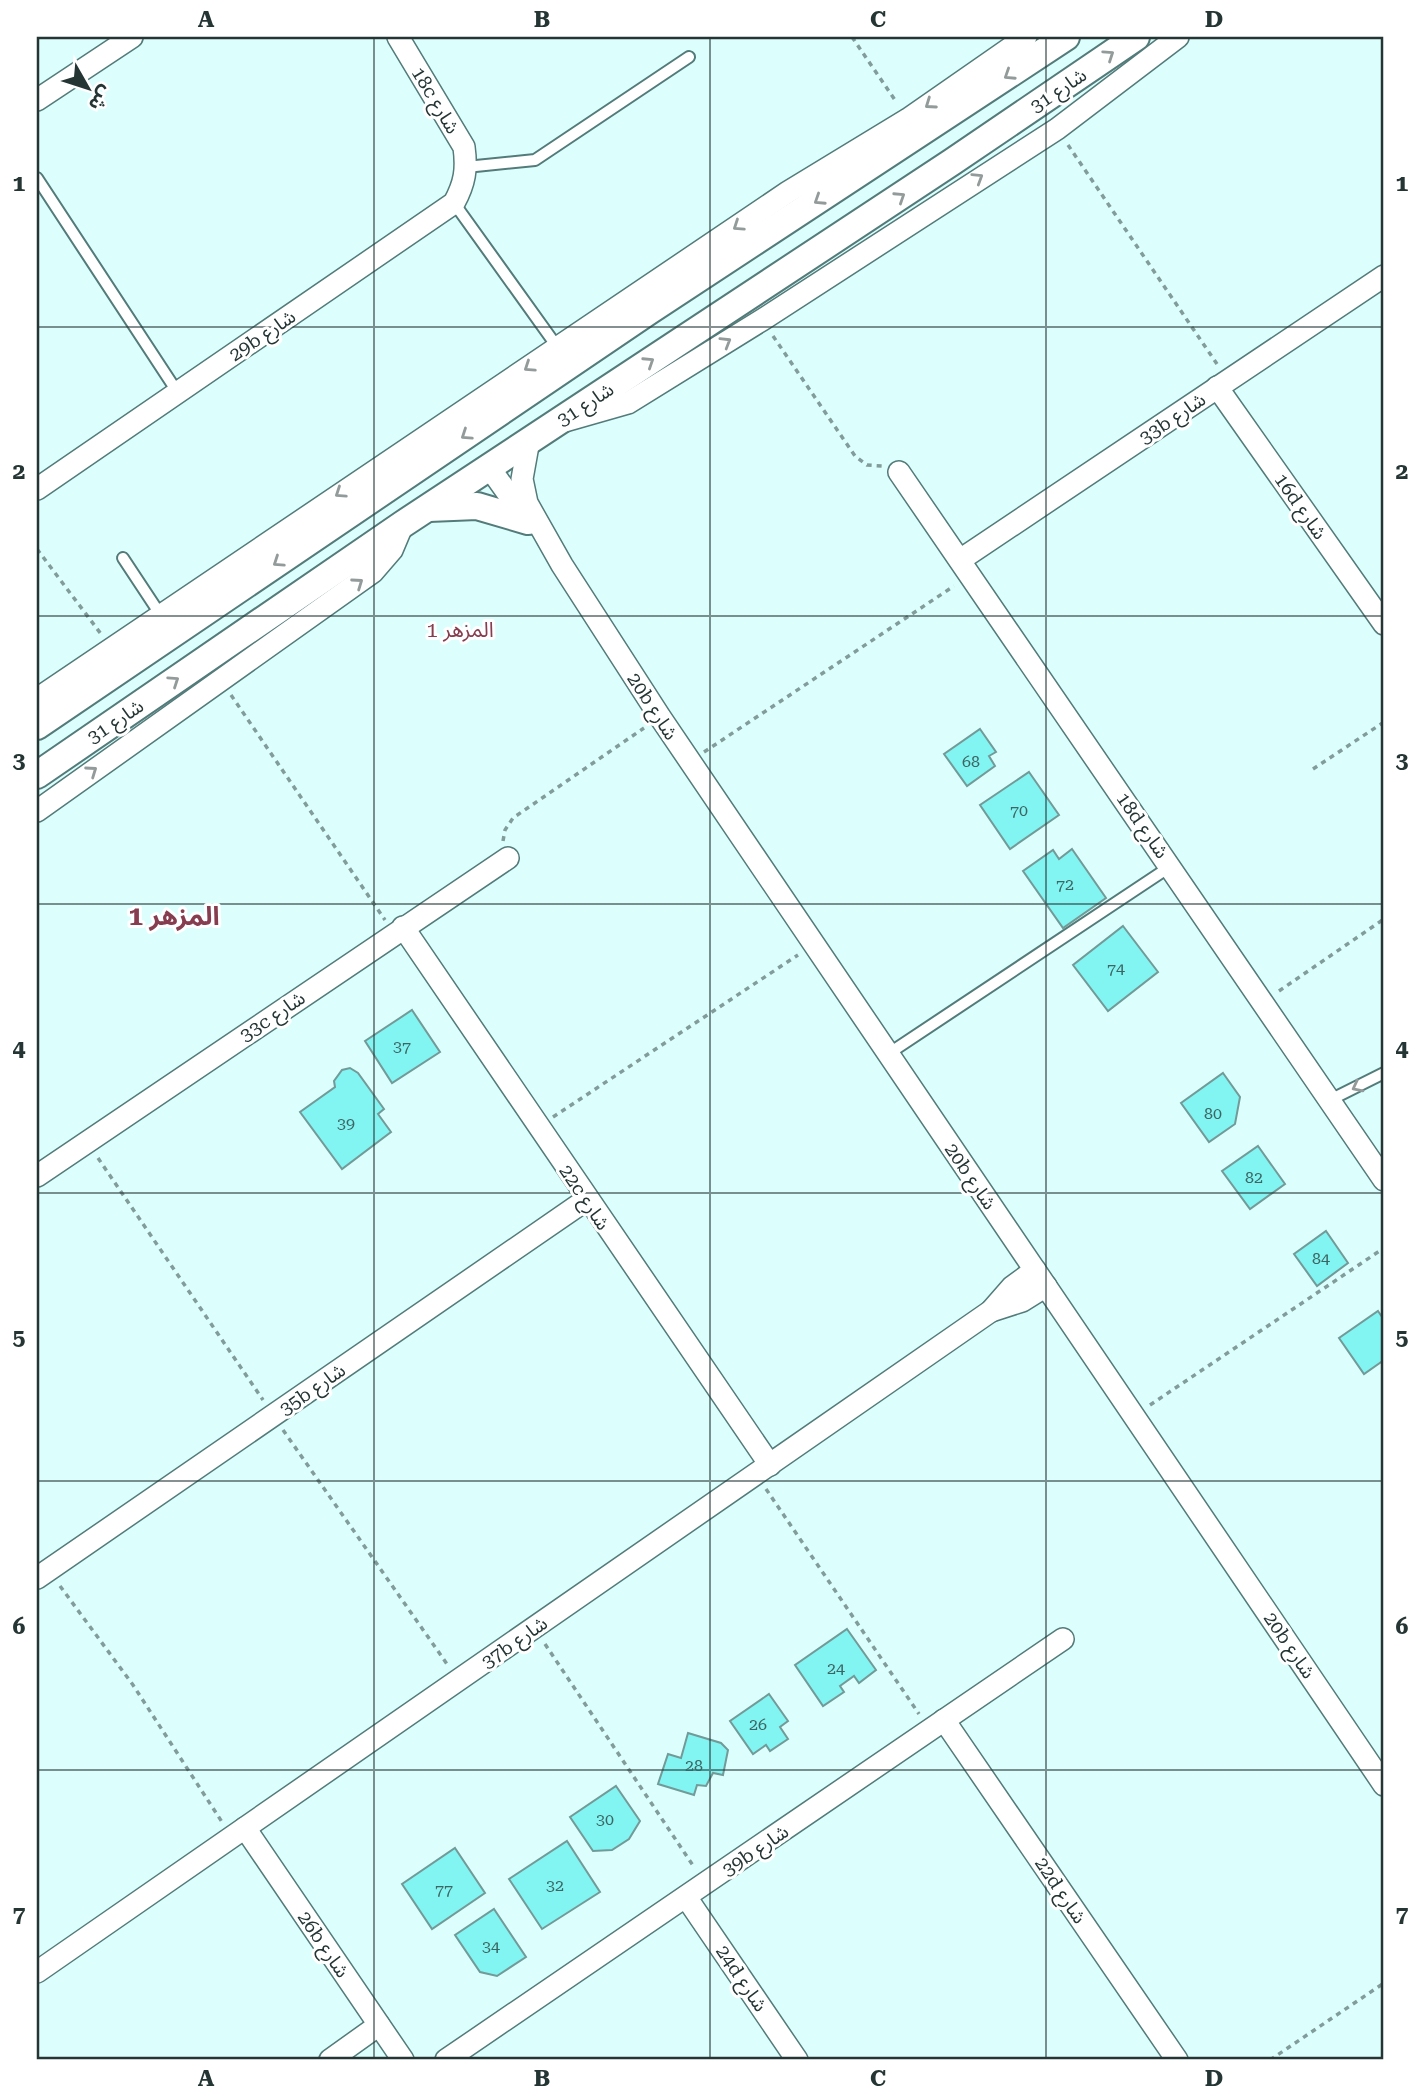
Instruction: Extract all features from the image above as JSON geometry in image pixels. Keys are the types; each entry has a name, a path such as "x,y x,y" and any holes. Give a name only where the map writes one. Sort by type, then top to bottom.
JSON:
{"street":[{"path":"37,100 132,37"},
{"name":"18c شارع","path":"398,37 464,147 466,167"},
{"path":"37,699 788,192 908,119 1026,37"},
{"name":"شارع 31","path":"37,726 649,310 1066,37"},
{"name":"شارع 31","path":"37,775 413,517 941,170 1136,37"},
{"path":"556,423 628,403 762,320 1057,129 1178,37"},
{"path":"454,203 464,186 466,167"},
{"name":"29b شارع","path":"37,489 454,203"},
{"name":"33b شارع","path":"965,567 1222,384 1384,276"},
{"path":"489,467 492,448 503,429 625,344 649,310"},
{"name":"16d شارع","path":"1222,384 1384,624"},
{"name":"20b شارع","path":"529,440 522,479 524,492 533,516 562,565 660,718 1384,1785"},
{"name":"20b شارع","path":"489,467 562,565"},
{"name":"18d شارع","path":"899,472 1384,1180"},
{"path":"37,811 373,572 392,550 413,517 477,506 528,521"},
{"name":"33c شارع","path":"37,1176 508,858"},
{"name":"22c شارع","path":"399,930 539,1126 763,1470"},
{"name":"35b شارع","path":"43,1574 586,1200"},
{"name":"37b شارع","path":"37,1972 991,1311 1022,1301 1041,1278"},
{"name":"39b شارع","path":"446,2060 1063,1639"},
{"name":"22d شارع","path":"937,1725 1177,2060"},
{"name":"26b شارع","path":"239,1833 403,2060"},
{"name":"24d شارع","path":"686,1896 797,2060"},
{"path":"330,2060 379,2025"}],"lane":[{"path":"466,167 535,160 689,57"},
{"path":"37,178 178,393"},
{"path":"454,203 558,348"},
{"path":"123,558 160,614"},
{"path":"888,1054 1171,866"},
{"path":"1330,1100 1384,1073"}],"path":[{"path":"852,37 908,119"},
{"path":"1057,129 1222,384"},
{"path":"762,320 855,456 867,465 899,472"},
{"path":"37,549 111,647"},
{"path":"690,761 965,567"},
{"path":"220,680 399,930"},
{"path":"508,858 503,838 513,818 660,718"},
{"path":"1312,769 1384,722"},
{"path":"1264,1002 1384,919"},
{"path":"539,1126 814,944"},
{"path":"1134,1416 1384,1248"},
{"path":"763,1470 937,1725"},
{"path":"43,1574 133,1685 239,1833"},
{"path":"534,1628 705,1884"},
{"path":"1270,2060 1384,1983"}],"building":[{"path":"980,729 996,752 989,756 995,766 967,786 944,754"},
{"path":"1029,772 1059,815 1010,849 980,805"},
{"path":"1072,849 1106,898 1063,928 1023,871 1053,850 1059,859"},
{"path":"1123,926 1158,972 1108,1011 1073,965"},
{"path":"412,1010 440,1052 392,1083 365,1041"},
{"path":"350,1068 358,1073 384,1109 378,1114 391,1132 342,1169 300,1112 335,1087 334,1081 342,1070"},
{"path":"1223,1073 1240,1097 1235,1124 1209,1142 1181,1103"},
{"path":"1258,1146 1285,1184 1250,1209 1222,1171"},
{"path":"1326,1231 1348,1263 1317,1286 1294,1254"},
{"path":"1378,1311 1384,1320 1384,1360 1364,1374 1339,1338"},
{"path":"847,1629 876,1670 859,1683 854,1676 840,1686 844,1692 823,1706 795,1665"},
{"path":"769,1694 788,1721 780,1727 788,1739 770,1751 766,1745 753,1754 730,1721"},
{"path":"688,1733 721,1743 728,1750 723,1775 713,1773 706,1786 697,1785 694,1795 658,1784 668,1754 681,1758"},
{"path":"616,1786 640,1821 629,1839 612,1850 593,1851 570,1817"},
{"path":"567,1841 600,1892 542,1929 509,1879"},
{"path":"455,1848 485,1893 432,1929 402,1884"},
{"path":"494,1909 526,1957 497,1976 480,1972 455,1935"}],"district":[{"name":"المزهر 1","path":"460,630"},
{"name":"المزهر 1","path":"174,916"}]}
